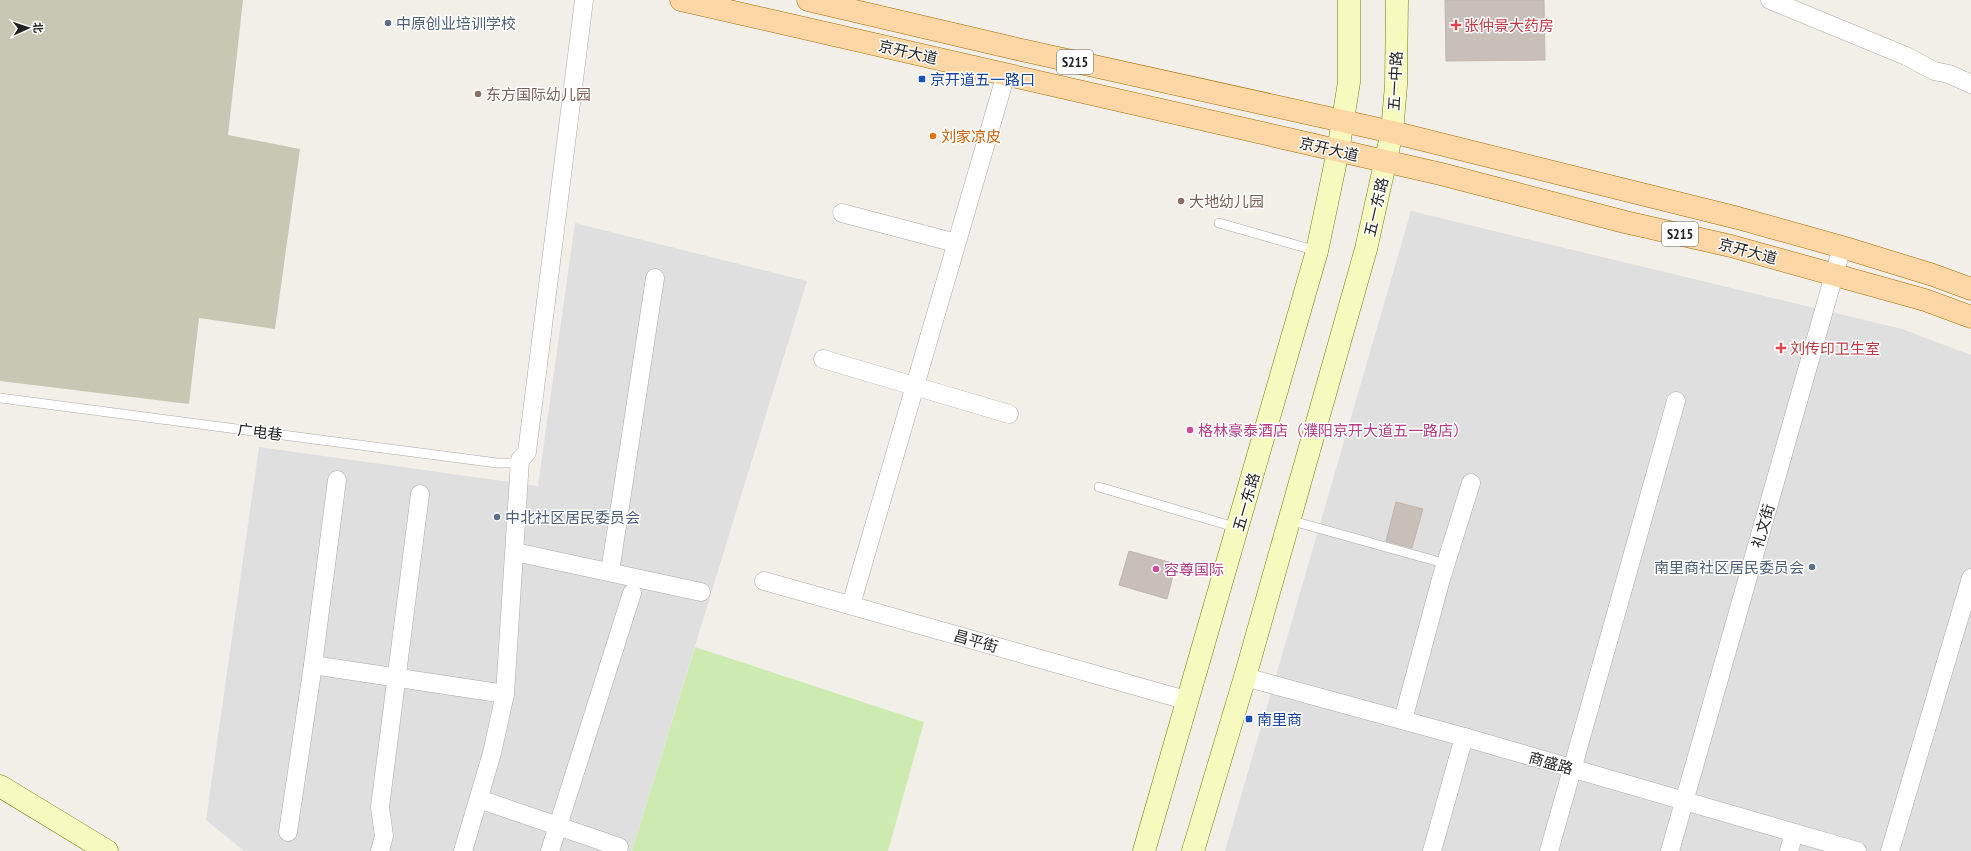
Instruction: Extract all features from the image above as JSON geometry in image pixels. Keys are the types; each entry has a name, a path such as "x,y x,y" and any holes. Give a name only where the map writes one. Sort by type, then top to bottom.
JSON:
{"main road":[{"name":"京开大道","path":"681,0 745,7 1006,74 1386,162 1625,222 1731,246 1924,300 1971,317"},
{"name":"京开大道","path":"808,0 1013,48 1392,132 1738,218 1934,275 1971,289"}],"street":[{"path":"463,851 492,753 505,694 520,460 527,452 584,0"},
{"path":"1338,151 1349,82 1349,0"},
{"name":"五一中路","path":"1386,162 1392,132 1396,85 1397,0"},
{"path":"1770,0 1906,56 1934,71 1949,74 1971,84"},
{"path":"851,605 1006,74"},
{"name":"五一东路","path":"1144,851 1239,528 1317,251 1338,151"},
{"name":"五一东路","path":"1193,851 1245,676 1366,249 1386,162"},
{"path":"842,212 956,243"},
{"name":"礼文街","path":"1670,851 1842,247"},
{"path":"610,572 654,278"},
{"path":"823,359 1009,414"},
{"path":"1549,851 1676,401"},
{"path":"288,832 313,665 337,480"},
{"path":"1403,720 1441,579 1447,564 1471,483"},
{"path":"380,851 384,836 380,807 420,494"},
{"path":"515,552 701,592"},
{"path":"1890,851 1971,578"},
{"name":"昌平街","path":"764,581 1188,701"},
{"path":"550,851 632,593"},
{"path":"313,665 505,694"},
{"name":"商盛路","path":"1245,676 1464,737 1857,851"},
{"path":"1432,851 1464,737"},
{"path":"0,786 108,851"},
{"path":"478,799 619,847"},
{"path":"1789,851 1794,833"}],"lane":[{"path":"1219,223 1317,251"},
{"name":"广电巷","path":"0,398 497,463 511,463 520,460"},
{"path":"1099,487 1239,528"},
{"path":"1289,520 1447,564"}],"shaded area":[{"path":"0,0 243,0 228,135 300,149 275,329 199,318 189,404 0,381"},
{"name":"南里商","path":"1411,211 1902,329 1971,355 1971,851 1225,851"},
{"path":"575,223 807,281 632,851 244,851 206,820 259,447 538,486"}],"green space":[{"path":"695,647 924,722 888,851 632,851"}],"building":[{"path":"1445,0 1544,0 1545,60 1446,61"},
{"path":"1396,502 1423,509 1412,548 1386,541"},
{"path":"1129,551 1176,564 1167,599 1119,585"}],"place":[{"name":"中原创业培训学校","path":"388,23"},
{"name":"张仲景大药房","path":"1456,25"},
{"name":"京开道五一路口","path":"922,79"},
{"name":"东方国际幼儿园","path":"478,94"},
{"name":"刘家凉皮","path":"933,136"},
{"name":"大地幼儿园","path":"1181,201"},
{"name":"刘传印卫生室","path":"1781,348"},
{"name":"格林豪泰酒店（濮阳京开大道五一路店）","path":"1190,430"},
{"name":"中北社区居民委员会","path":"497,517"},
{"name":"南里商社区居民委员会","path":"1812,567"},
{"name":"容尊国际","path":"1156,569"},
{"name":"南里商","path":"1249,719"}]}
